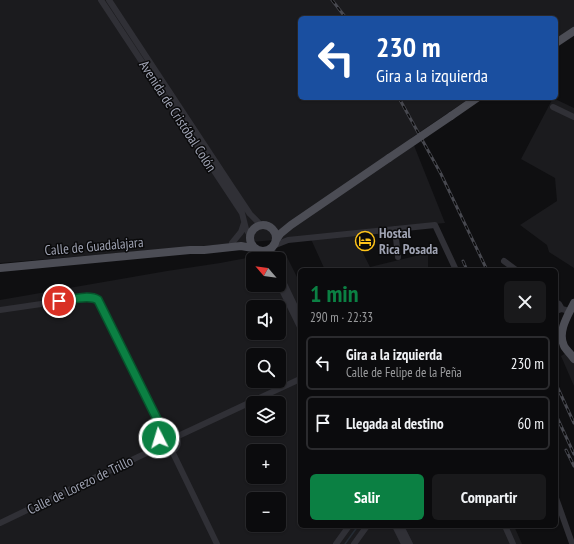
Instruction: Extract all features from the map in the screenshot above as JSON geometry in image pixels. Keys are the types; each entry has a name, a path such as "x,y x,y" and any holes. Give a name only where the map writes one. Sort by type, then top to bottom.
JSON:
{"main road":[{"path":"558,43 574,31"},
{"path":"275,239 267,225 261,225 254,228 250,235 250,242 257,250 266,251 275,239 279,229 291,225 474,100"},
{"name":"Calle de Guadalajara","path":"0,268 190,250 232,243 250,235"},
{"name":"Calle de Guadalajara","path":"190,250 241,246 257,250"},
{"path":"0,264 76,258 95,259"},
{"path":"0,273 52,263"},
{"path":"574,302 563,310 564,326 562,340 564,346 574,358"}],"street":[{"name":"Avenida de Cristóbal Colón","path":"101,0 242,213 246,229 250,235"},
{"name":"Avenida de Cristóbal Colón","path":"108,0 250,214 261,225"},
{"path":"553,107 574,117"},
{"path":"232,243 241,232 245,222"},
{"path":"274,252 275,239 288,240 435,225 455,268"},
{"path":"395,229 398,257"},
{"path":"504,260 514,268"},
{"path":"286,287 298,312"},
{"path":"283,292 298,323"},
{"path":"0,310 94,297 98,300 164,433"},
{"path":"176,437 298,380"},
{"path":"164,433 173,434 176,437 178,442 177,446 172,451 167,452 159,447 158,441 164,433"},
{"name":"Calle de Lorezo de Trillo","path":"0,523 159,447"},
{"path":"172,451 217,544"},
{"path":"558,504 572,542 574,543"},
{"path":"336,544 348,528"},
{"path":"354,544 366,528"},
{"path":"396,528 404,544"},
{"path":"402,528 410,544"},
{"path":"506,528 513,544"}],"shaded area":[{"path":"0,0 574,0 574,27 558,38 558,16 298,16 298,100 467,100 411,138 445,223 352,231 370,267 428,253 428,268 324,268 310,237 0,263"},
{"path":"552,100 557,100 574,108 574,268 549,252 547,245 520,225 557,201 555,178 521,159"},
{"path":"286,255 298,279 298,528 515,528 522,544 0,544 0,300 246,258 246,292 286,292"},
{"path":"566,353 574,363 574,386 561,356"}],"waterway":[{"path":"345,544 357,528"}],"railway":[{"path":"332,0 344,16"},
{"path":"400,100 441,174 486,268"},
{"path":"463,261 466,268"},
{"path":"558,388 574,423"},
{"path":"558,419 574,454"},
{"path":"566,450 574,466"}],"place":[{"name":"Hostal Rica Posada","path":"365,241"}],"route":[{"path":"59,301 89,297 94,297 98,300 164,433 159,438"}]}
